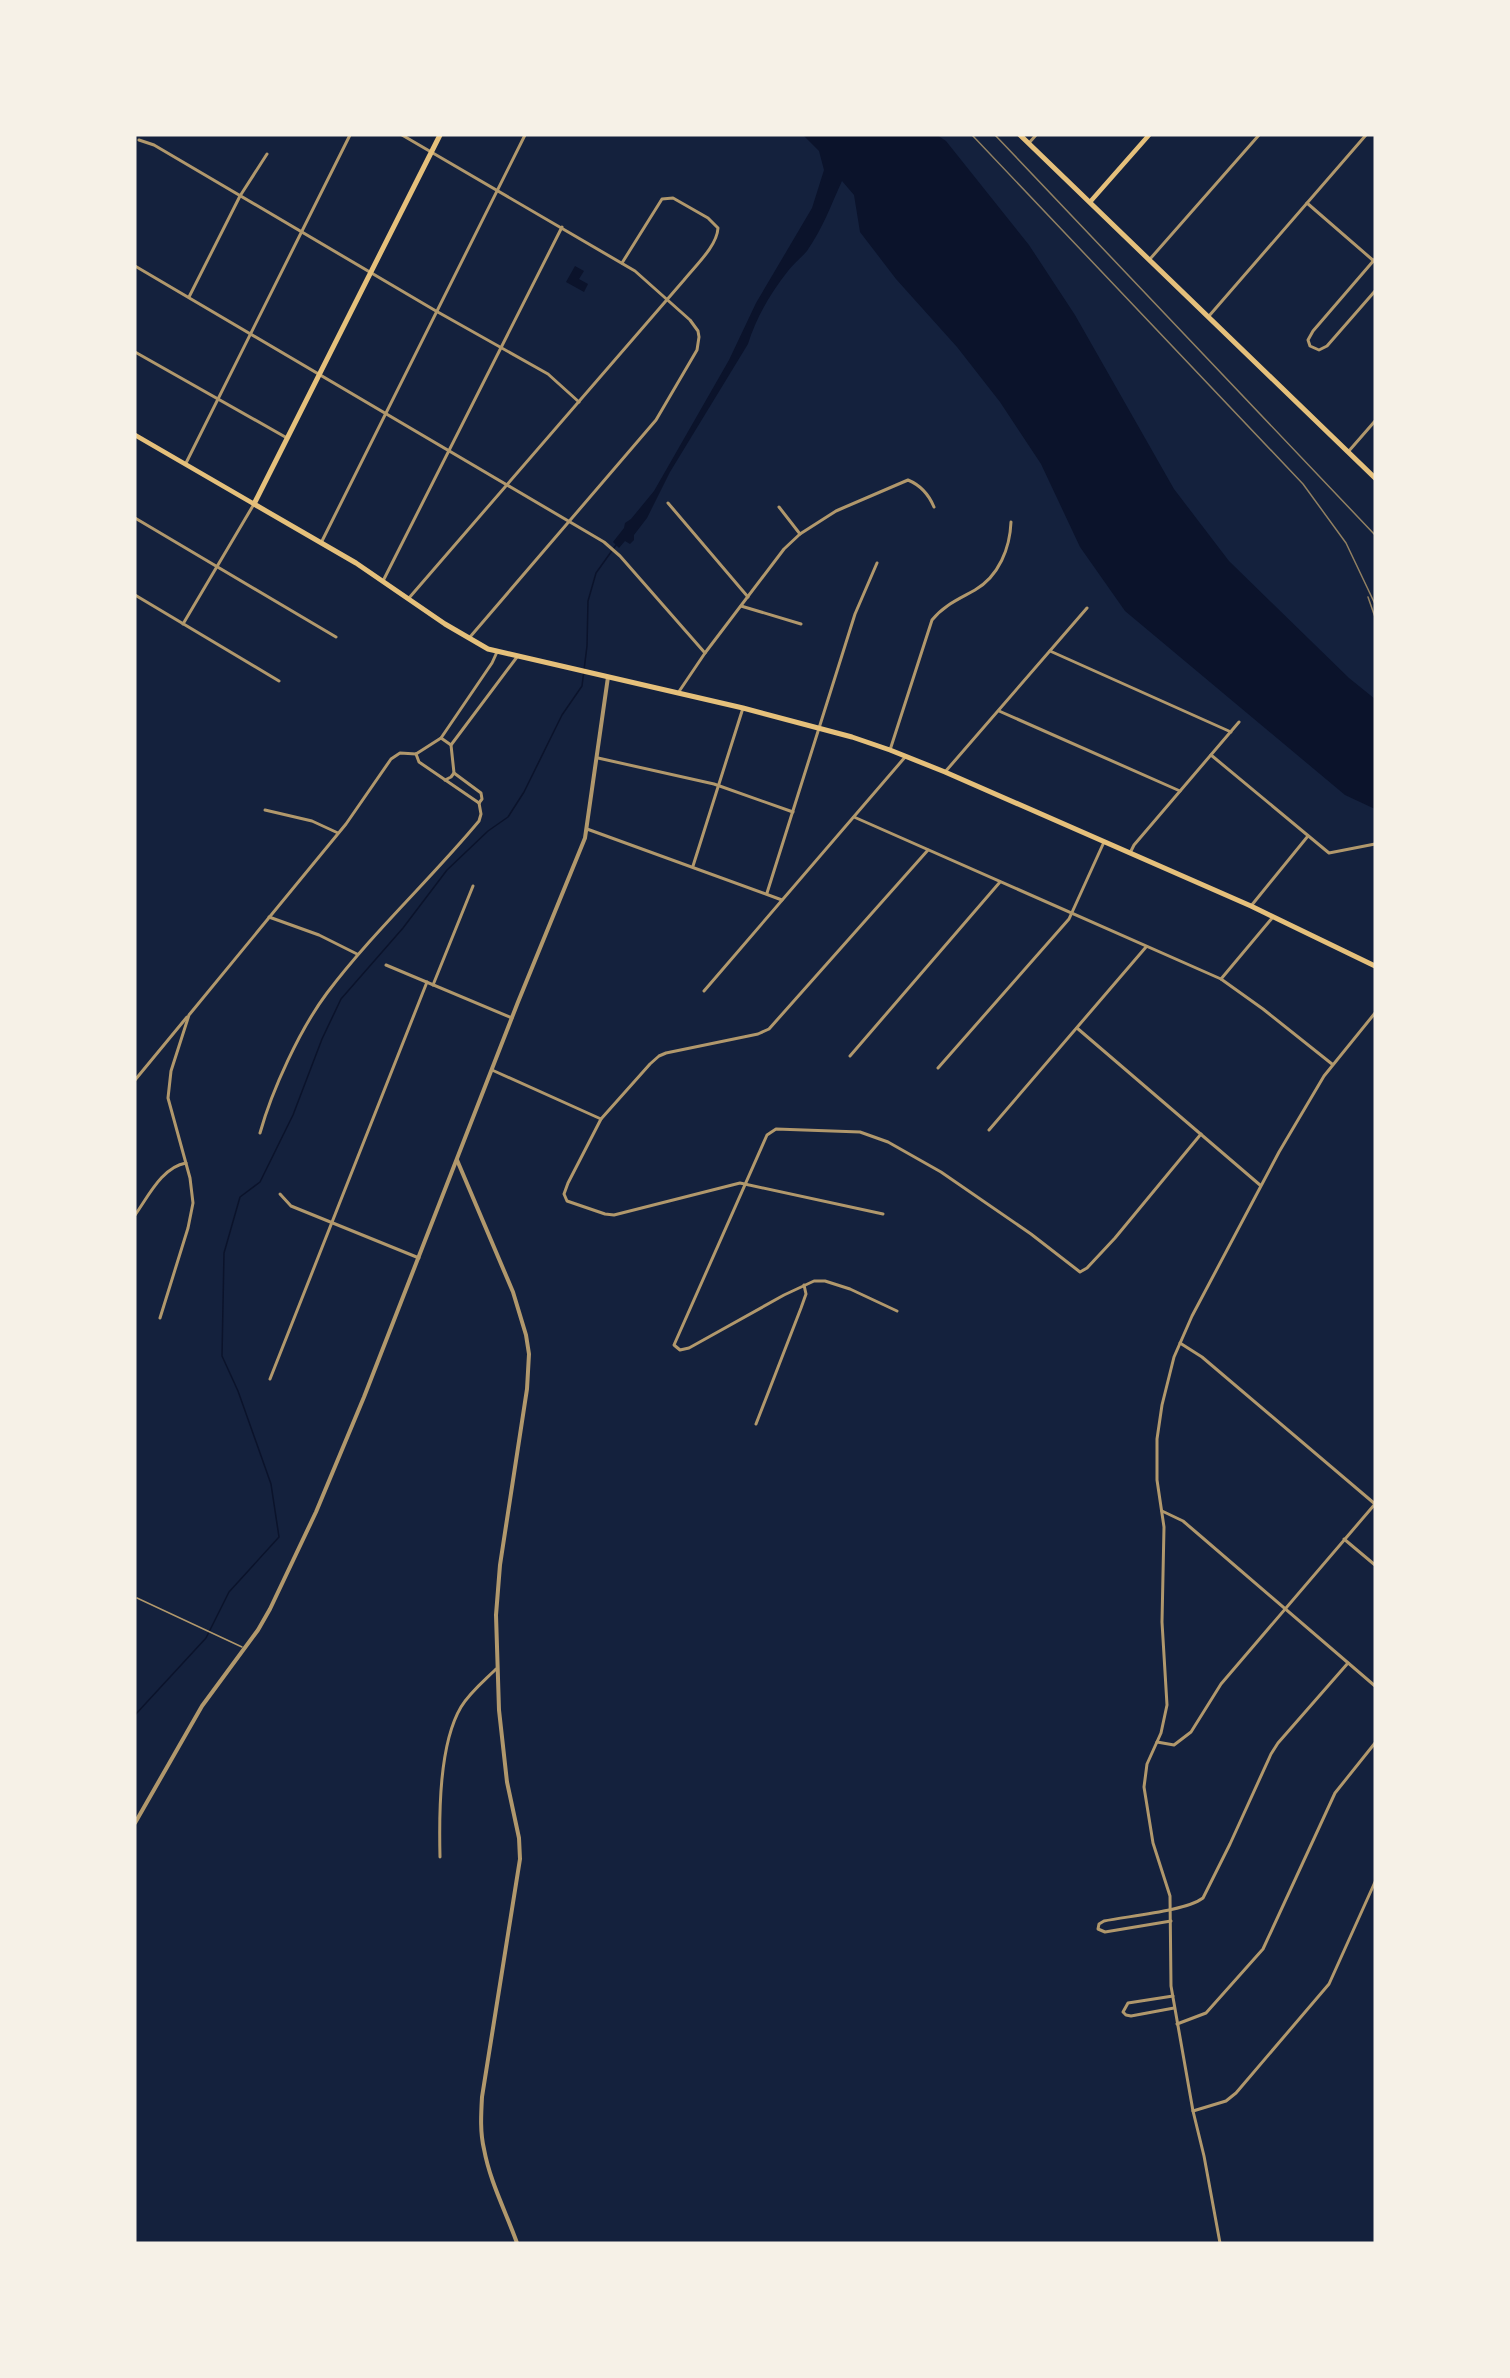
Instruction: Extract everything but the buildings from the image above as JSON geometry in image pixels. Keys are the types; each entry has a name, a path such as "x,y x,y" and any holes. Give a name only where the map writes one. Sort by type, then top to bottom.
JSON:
{"main road":[{"path":"254,504 440,135"},
{"path":"1020,135 1375,478"},
{"path":"1090,202 1149,135"},
{"path":"135,435 321,543 383,581 469,639 497,652 743,708 890,750 1251,906 1375,966"}],"street":[{"path":"186,464 350,135"},
{"path":"402,135 622,263 645,279 690,320 698,331 699,337 697,350 656,420 469,639"},
{"path":"321,543 525,135"},
{"path":"1029,143 1036,135"},
{"path":"1150,259 1259,135"},
{"path":"1209,316 1366,135"},
{"path":"139,140 154,145 436,311 552,376 579,402"},
{"path":"189,297 240,196 267,154"},
{"path":"409,598 667,300 713,243 718,235 716,224 673,198 662,199 622,263"},
{"path":"1307,203 1374,261 1313,331 1308,340 1310,346 1319,351 1327,346 1375,291"},
{"path":"383,581 562,228"},
{"path":"135,266 610,546 705,653"},
{"path":"135,352 287,438"},
{"path":"1348,452 1375,421"},
{"path":"678,693 705,653 784,549 800,534 837,511 908,480 927,495 934,507"},
{"path":"668,502 748,597"},
{"path":"183,624 254,504"},
{"path":"779,507 800,534"},
{"path":"135,518 336,637"},
{"path":"890,750 932,620 946,606 977,589 997,569 1009,543 1011,522"},
{"path":"767,893 855,614 877,563"},
{"path":"135,595 279,681"},
{"path":"741,606 801,624"},
{"path":"945,772 1087,608"},
{"path":"1050,651 1231,732"},
{"path":"135,1080 338,833 391,759 400,753 416,754 441,738 492,663 497,652"},
{"path":"260,1133 276,1088 312,1015 357,954 478,821 481,814 479,803 482,800 481,793 454,773 451,745 517,657"},
{"path":"135,1823 202,1706 265,1619 291,1567 364,1397 512,1018 575,867 587,829 608,677"},
{"path":"693,867 743,708"},
{"path":"999,711 1180,791"},
{"path":"1130,853 1239,722"},
{"path":"441,738 451,745"},
{"path":"416,754 419,762 479,803"},
{"path":"1211,755 1329,853 1375,844"},
{"path":"704,991 906,756"},
{"path":"598,758 718,786 793,812"},
{"path":"445,780 454,773"},
{"path":"266,810 312,821 338,833"},
{"path":"855,817 1221,979 1332,1064"},
{"path":"587,829 782,900"},
{"path":"1251,906 1308,836"},
{"path":"938,1068 1072,914 1104,842"},
{"path":"883,1214 740,1183 614,1215 571,1203 565,1198 565,1190 601,1119 659,1056 759,1034 769,1029 927,850"},
{"path":"850,1056 1000,882"},
{"path":"433,985 473,886"},
{"path":"269,917 318,935 357,954"},
{"path":"1221,979 1273,917"},
{"path":"989,1130 1146,947"},
{"path":"386,965 512,1018"},
{"path":"270,1379 427,982"},
{"path":"1220,2243 1174,2008 1170,1896 1153,1844 1144,1787 1148,1764 1164,1724 1167,1705 1162,1622 1162,1511 1157,1480 1157,1439 1164,1394 1179,1342 1278,1152 1332,1064 1375,1013"},
{"path":"159,1318 174,1277 191,1213 192,1191 168,1098 171,1071 189,1015"},
{"path":"1077,1028 1261,1185"},
{"path":"492,1070 601,1119"},
{"path":"897,1311 850,1289 825,1281 814,1281 688,1348 680,1350 675,1347 675,1341 771,1132 783,1129 860,1132 900,1147 941,1172 1031,1234 1080,1272 1087,1268 1115,1238 1201,1134"},
{"path":"457,1160 513,1292 526,1335 529,1354 526,1398 498,1584 496,1669 507,1782 519,1833 520,1851 482,2097 482,2137 487,2163 517,2243"},
{"path":"135,1215 168,1170 186,1163"},
{"path":"280,1194 291,1206 419,1258"},
{"path":"756,1424 806,1294 804,1285"},
{"path":"1157,1742 1174,1745 1186,1737 1211,1697 1375,1504 1202,1358 1179,1342"},
{"path":"1162,1511 1173,1515 1190,1527 1375,1686"},
{"path":"1344,1539 1375,1565"},
{"path":"1171,1921 1105,1932 1100,1932 1097,1927 1104,1921 1196,1904 1208,1892 1271,1754 1348,1663"},
{"path":"440,1857 442,1788 446,1753 453,1727 462,1705 496,1669"},
{"path":"1177,2024 1199,2018 1206,2013 1263,1949 1335,1793 1375,1743"},
{"path":"1193,2111 1226,2101 1236,2093 1329,1983 1375,1882"},
{"path":"1173,1996 1128,2003 1124,2012 1131,2016 1174,2008"}],"lane":[{"path":"137,1598 244,1648"}],"water":[{"path":"803,135 937,135 946,141 1029,245 1075,315 1174,489 1229,561 1349,678 1375,699 1375,809 1345,795 1125,611 1080,547 1041,464 1000,402 957,347 896,279 860,232 854,195 842,181 818,234 770,296 748,344 670,472 647,518 634,535 634,540 630,544 625,541 619,548 613,542 624,528 625,523 654,491 729,360 756,303 812,208 824,170 819,151"},
{"path":"575,266 584,271 579,279 588,284 584,292 566,282"}],"waterway":[{"path":"135,1715 206,1638 229,1592 279,1537 271,1484 238,1391 222,1356 224,1253 240,1197 260,1182 293,1115 322,1039 341,999 403,928 447,870 488,831 508,817 524,792 562,715 582,686 587,646 588,601 596,573 616,545"}],"railway":[{"path":"972,135 1303,484 1346,543 1375,604"},
{"path":"995,135 1375,535"},
{"path":"1368,597 1375,617"}]}
